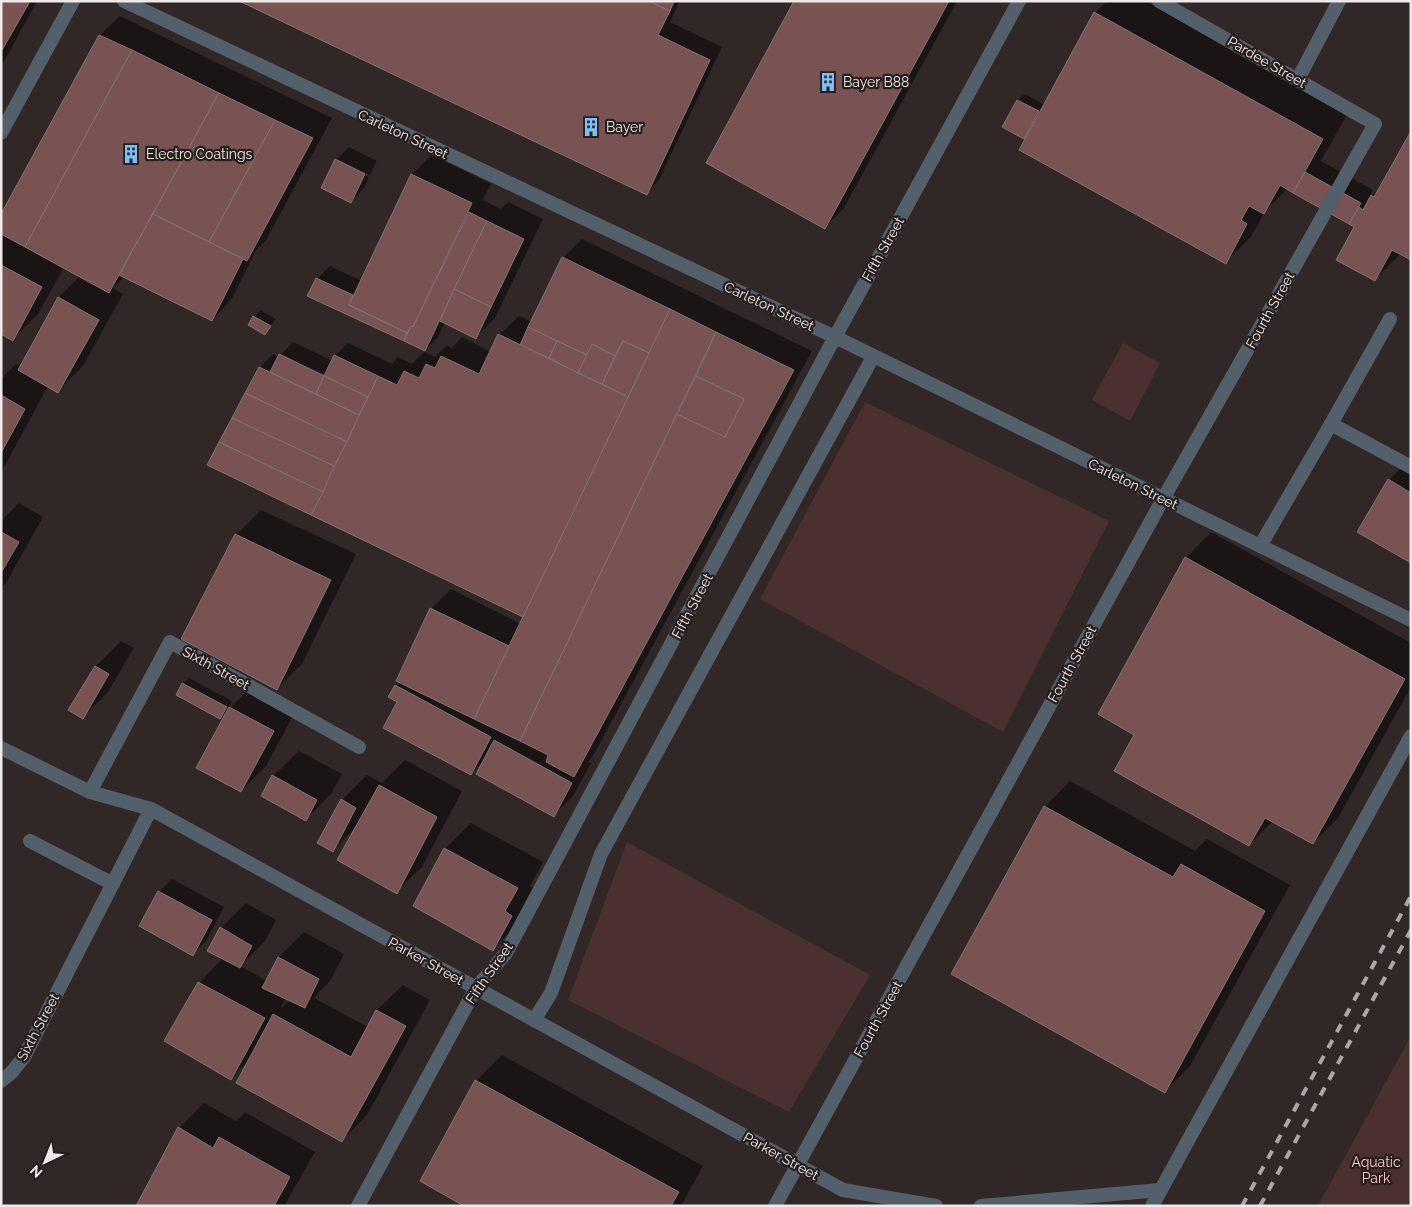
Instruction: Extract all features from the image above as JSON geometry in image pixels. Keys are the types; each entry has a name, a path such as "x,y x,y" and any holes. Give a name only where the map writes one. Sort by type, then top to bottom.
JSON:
{"street":[{"path":"1,133 74,1"},
{"name":"Carleton Street","path":"124,1 873,356 1411,620"},
{"name":"Fifth Street","path":"358,1206 476,988 506,953 835,338 1018,1"},
{"name":"Pardee Street","path":"1159,1 1375,124"},
{"path":"1298,80 1339,1"},
{"name":"Fourth Street","path":"775,1206 1163,498 1375,124"},
{"path":"1260,546 1332,424 1390,319"},
{"path":"534,1020 550,992 601,854 873,356"},
{"path":"1332,424 1411,467"},
{"name":"Sixth Street","path":"90,792 170,642 359,747"},
{"path":"1152,1206 1411,736"},
{"name":"Parker Street","path":"2,748 90,792 151,809 843,1190 936,1206"},
{"name":"Sixth Street","path":"1,1081 11,1073 24,1057 151,809"},
{"path":"30,841 113,884"},
{"path":"981,1206 1160,1190"}],"green space":[{"path":"1123,343 1160,363 1130,421 1092,400"},
{"path":"865,402 1109,521 1003,732 760,599"},
{"path":"627,842 870,975 789,1112 568,1000"},
{"name":"Aquatic Park","path":"1411,1036 1411,1206 1318,1206"}],"building":[{"path":"1,1 25,1 29,3 1,52"},
{"name":"Bayer","path":"239,1 649,1 670,11 658,35 710,60 647,195"},
{"path":"649,1 674,1 670,11"},
{"name":"Bayer B88","path":"794,1 949,1 825,229 706,163"},
{"path":"1094,12 1323,139 1293,193 1280,185 1264,214 1249,206 1241,220 1247,224 1226,264 1019,150"},
{"path":"99,35 132,50 25,247 1,234 1,214"},
{"name":"Electro Coatings","path":"132,50 219,93 109,293 25,247"},
{"path":"219,93 275,120 209,242 153,214"},
{"path":"1017,100 1039,111 1024,139 1002,127"},
{"path":"275,120 313,138 247,261 209,242"},
{"path":"1411,131 1411,260 1392,250 1375,281 1336,260 1354,227 1349,224 1359,207 1363,210 1371,195 1374,197"},
{"path":"335,159 365,174 351,203 321,188"},
{"path":"1305,172 1361,203 1349,224 1293,193"},
{"path":"411,174 472,203 413,327 411,326 407,333 349,305"},
{"path":"469,212 487,221 425,351 404,341 411,326 413,327"},
{"path":"153,214 243,259 212,321 119,275"},
{"path":"487,221 524,239 491,307 454,289"},
{"path":"562,257 670,309 649,353 623,341 615,356 592,344 587,355 528,327"},
{"path":"1,265 42,287 13,341 1,334"},
{"path":"316,278 353,295 349,305 407,333 404,341 307,296"},
{"path":"454,289 491,307 476,339 440,321"},
{"path":"58,297 99,320 58,393 18,370"},
{"path":"670,309 716,332 520,741 474,719"},
{"path":"253,316 271,326 265,335 248,325"},
{"path":"528,327 557,341 549,358 520,345"},
{"path":"716,332 794,370 574,777 546,762 548,755 520,741 677,414 725,437 744,399 696,376"},
{"path":"498,334 628,397 523,617 311,515 378,376 397,385 404,371 419,378 426,364 435,368 441,356 479,374"},
{"path":"557,341 587,355 578,373 549,358"},
{"path":"623,341 649,353 628,397 602,384"},
{"path":"592,344 615,356 602,384 578,373"},
{"path":"279,354 324,376 316,394 270,372"},
{"path":"334,355 378,376 368,397 324,376"},
{"path":"259,367 359,415 347,442 245,393"},
{"path":"324,376 368,397 359,415 316,394"},
{"path":"696,376 744,399 725,437 677,414"},
{"path":"245,393 347,442 334,466 232,418"},
{"path":"1,395 25,409 1,453"},
{"path":"232,418 334,466 323,492 219,442"},
{"path":"219,442 323,492 311,515 207,465"},
{"path":"1388,479 1411,493 1411,563 1357,532"},
{"path":"1,532 19,542 1,573"},
{"path":"235,534 331,580 277,690 181,639"},
{"path":"1185,557 1405,679 1313,844 1265,818 1249,846 1114,771 1134,735 1098,714"},
{"path":"430,608 509,646 474,719 396,681"},
{"path":"95,666 109,674 83,719 68,710"},
{"path":"182,683 227,707 220,719 176,695"},
{"path":"395,685 491,737 471,775 383,728 397,702 388,697"},
{"path":"229,707 274,731 241,792 196,768"},
{"path":"494,740 572,783 554,817 476,774"},
{"path":"272,775 317,800 306,821 261,796"},
{"path":"379,785 437,817 397,894 337,860"},
{"path":"341,799 356,808 333,852 317,843"},
{"path":"1044,806 1173,877 1181,864 1265,911 1165,1093 951,974"},
{"path":"444,848 518,888 505,911 512,916 493,951 413,906"},
{"path":"158,891 212,920 193,956 139,926"},
{"path":"220,927 252,946 240,968 207,951"},
{"path":"278,957 319,979 305,1008 262,988"},
{"path":"198,982 265,1018 231,1080 164,1041"},
{"path":"376,1010 406,1026 342,1142 236,1083 273,1014 351,1057"},
{"path":"475,1080 679,1192 671,1206 464,1206 420,1181"},
{"path":"178,1127 213,1148 219,1137 290,1177 274,1206 136,1206"}],"railway":[{"path":"1242,1206 1411,896"},
{"path":"1260,1206 1411,930"}],"place":[{"name":"Bayer B88","path":"828,82"},
{"name":"Bayer","path":"591,127"},
{"name":"Electro Coatings","path":"131,154"}]}
